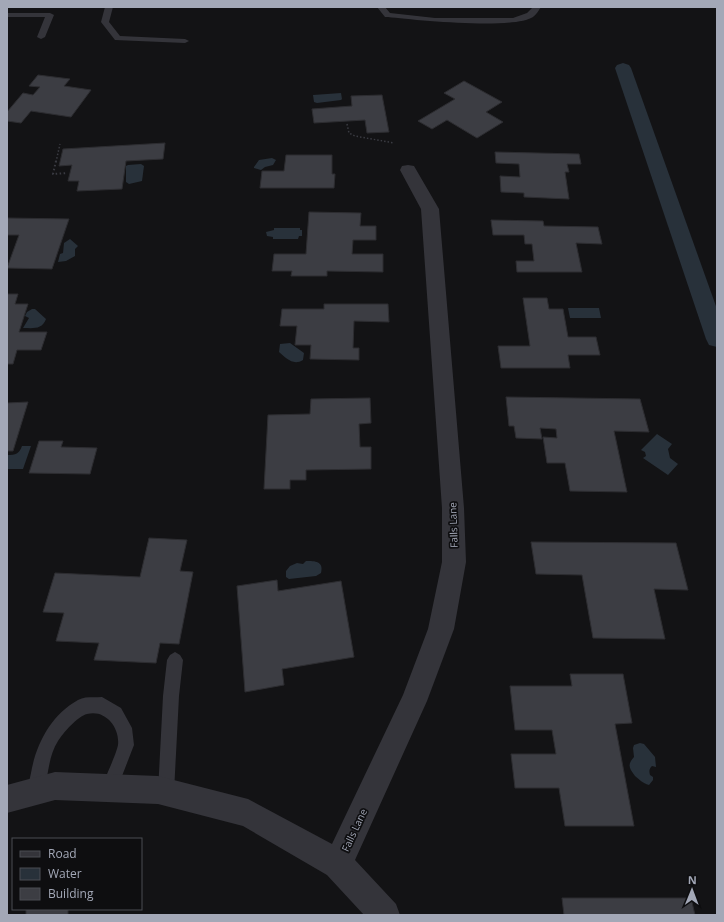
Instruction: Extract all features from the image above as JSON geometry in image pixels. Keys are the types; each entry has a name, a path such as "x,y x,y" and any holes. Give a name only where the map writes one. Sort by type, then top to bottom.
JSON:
{"street":[{"name":"Falls Lane","path":"338,864 414,701 441,629 454,562 453,508 430,209 408,170"},
{"path":"7,799 55,786 158,790 248,813 338,864 386,915"}],"lane":[{"path":"109,7 105,22 118,38 185,41"},
{"path":"381,7 388,15 435,20 513,20 530,15 537,7"},
{"path":"7,15 50,15 41,38"},
{"path":"166,792 171,696 175,660"},
{"path":"36,791 42,758 52,736 67,718 84,706 102,705 115,714 124,728 126,745 109,788"}],"path":[{"path":"347,124 349,133 355,136 394,143"},
{"path":"60,144 53,174 67,173"}],"water":[{"path":"341,93 341,100 317,103 314,102 313,95"},
{"path":"272,158 276,160 273,165 265,167 261,170 254,168 259,160"},
{"path":"141,164 144,166 142,181 129,184 126,182 126,166"},
{"path":"274,228 300,228 300,230 302,230 302,236 299,236 298,239 273,239 273,237 267,236 266,232 274,230"},
{"path":"70,239 78,246 75,249 75,256 66,261 58,262 60,254 63,253 64,243"},
{"path":"568,308 599,308 601,318 570,318"},
{"path":"35,309 46,319 40,327 23,328 29,318 25,316 27,312"},
{"path":"290,343 304,353 303,360 293,362 279,352 280,344"},
{"path":"657,434 672,444 668,449 670,458 678,464 668,475 643,458 646,456 645,452 641,450"},
{"path":"22,446 31,446 23,469 7,469 7,455 17,454"},
{"path":"306,561 318,562 322,569 321,573 316,576 289,579 286,577 286,571 290,566 297,563 303,564"},
{"path":"640,743 644,744 655,757 656,767 652,766 649,771 650,775 653,777 653,780 649,785 635,776 631,771 630,762 634,757 633,748 634,745"}],"building":[{"path":"38,75 70,79 64,86 91,90 71,117 31,111 21,123 7,121 7,112 23,93 33,95 40,87 29,86"},
{"path":"464,81 502,102 486,112 503,122 477,138 447,120 432,129 418,121 455,99 444,93"},
{"path":"382,95 389,132 367,133 365,120 314,123 312,109 352,106 351,96"},
{"path":"165,143 163,159 126,161 122,189 77,191 79,181 68,181 72,165 59,166 63,149"},
{"path":"495,152 579,154 581,164 567,164 569,172 565,172 569,199 524,197 524,193 501,192 500,176 520,177 519,164 496,163"},
{"path":"286,155 332,155 332,174 335,174 334,188 260,188 262,171 284,171"},
{"path":"309,212 361,213 360,226 376,226 376,240 353,240 352,254 383,254 383,272 327,271 327,276 291,276 292,271 272,271 274,254 306,254"},
{"path":"7,218 69,219 52,269 7,268 19,235 7,235"},
{"path":"491,220 543,221 544,226 598,227 602,244 576,243 582,272 517,272 516,261 534,261 532,244 525,244 524,235 493,235"},
{"path":"7,294 18,294 15,304 28,304 19,332 47,332 41,350 17,350 13,364 7,364"},
{"path":"523,298 547,298 549,309 563,309 568,337 596,337 600,355 568,355 570,368 501,368 498,346 530,346"},
{"path":"324,304 388,304 389,322 354,321 353,348 359,348 359,360 310,359 311,345 295,345 297,326 280,326 282,309 324,309"},
{"path":"506,397 640,399 649,432 614,431 627,492 570,491 565,463 547,463 543,437 557,438 556,429 540,428 542,439 516,438 514,426 509,426"},
{"path":"370,398 371,423 359,424 360,447 371,447 371,469 306,470 306,480 290,480 290,489 264,489 268,415 310,414 311,399"},
{"path":"28,402 13,451 7,451 7,403"},
{"path":"39,441 63,441 61,447 97,448 90,474 29,473"},
{"path":"149,538 187,540 180,571 193,572 179,644 160,643 156,663 94,660 99,643 56,641 64,613 43,612 55,573 140,577"},
{"path":"531,542 676,543 688,590 654,589 665,639 593,638 582,575 536,574"},
{"path":"277,580 278,591 341,581 354,657 282,669 284,685 245,692 237,586"},
{"path":"570,674 623,674 632,723 615,724 634,826 565,826 559,788 515,788 511,754 556,754 552,730 515,730 510,686 572,686"},
{"path":"562,898 691,898 695,915 564,915"},
{"path":"26,910 68,910 68,915 26,915"}],"waterway":[{"path":"623,68 717,339"}]}
